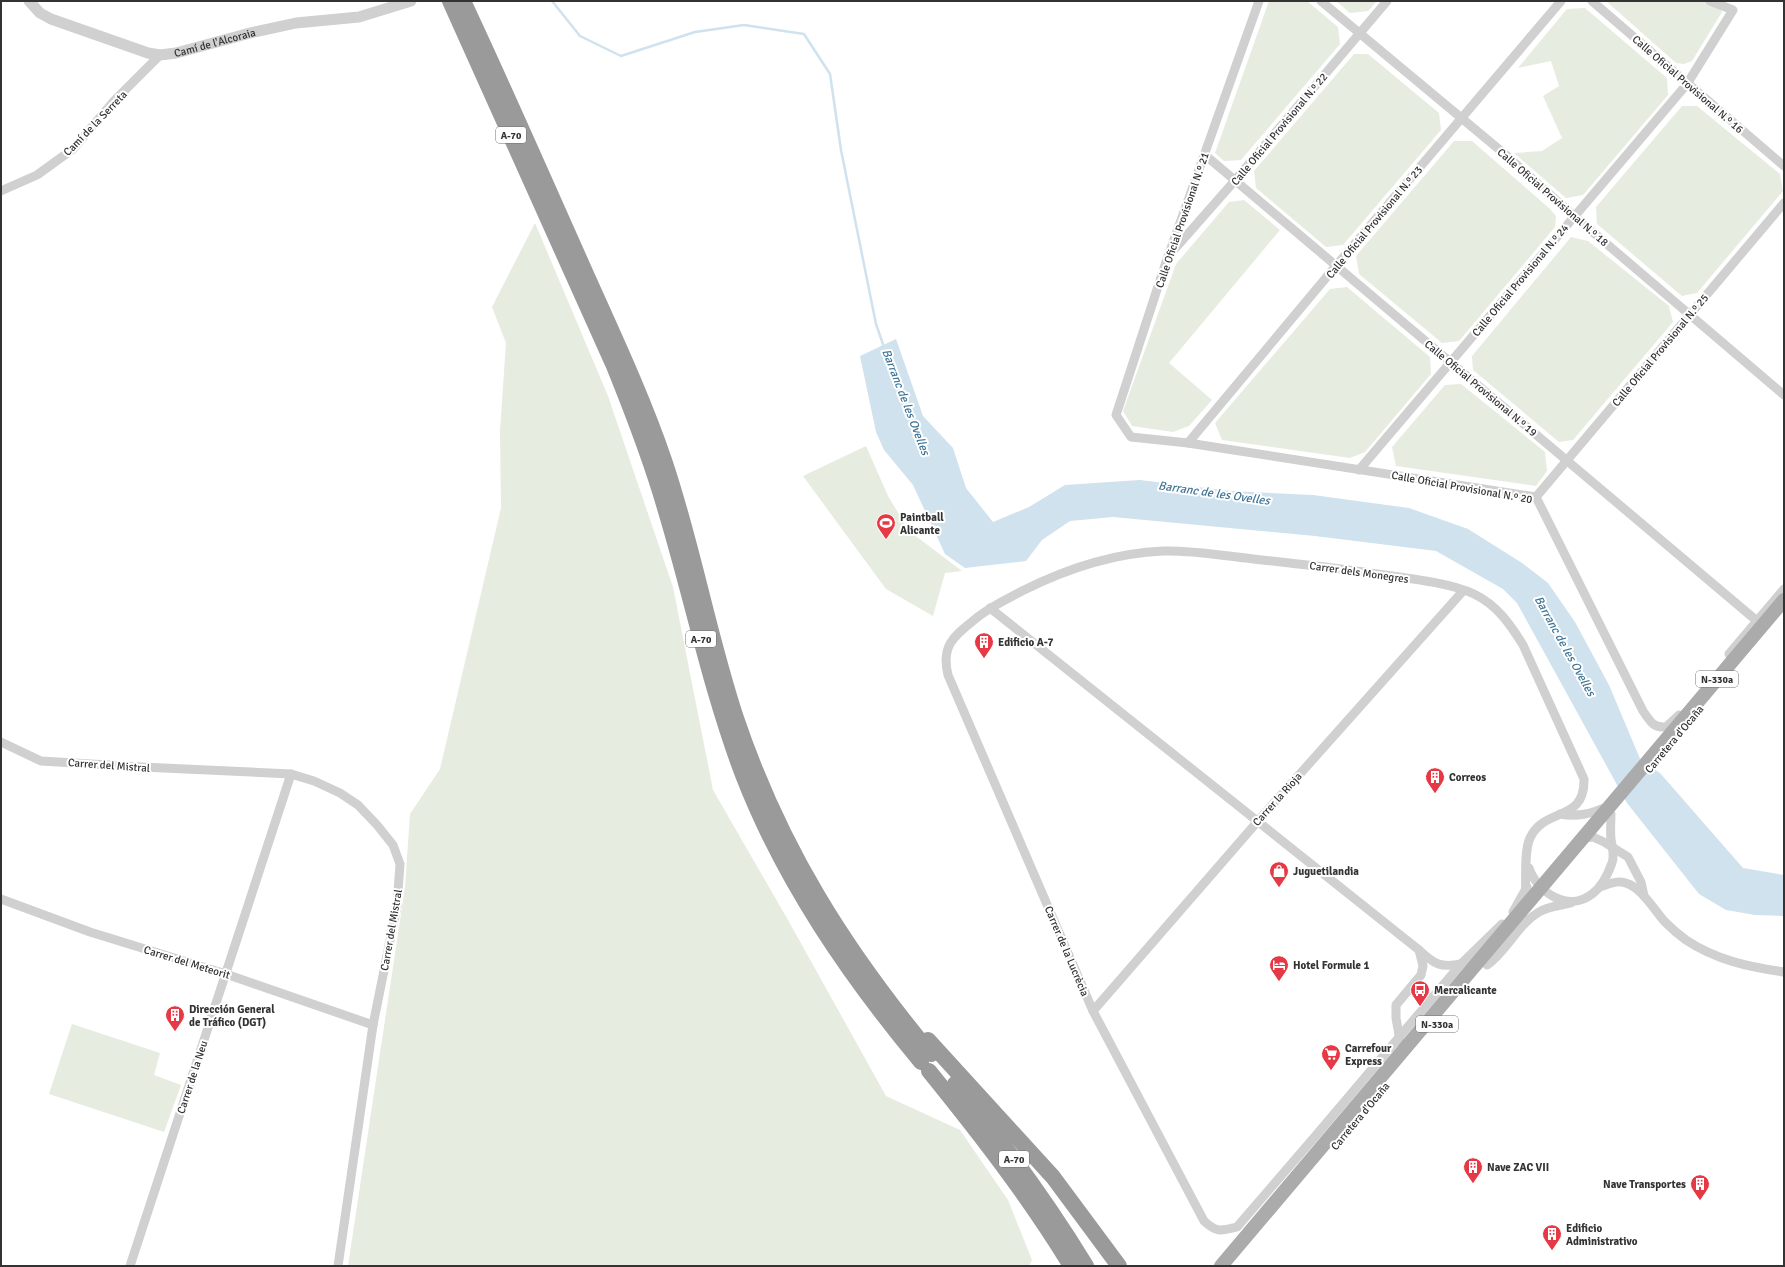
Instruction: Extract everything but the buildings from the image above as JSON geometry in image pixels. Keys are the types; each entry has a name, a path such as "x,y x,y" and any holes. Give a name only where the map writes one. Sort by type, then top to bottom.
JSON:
{"highway":[{"name":"A-70","path":"450,1 493,79"},
{"name":"A-70","path":"463,1 493,79 539,184 614,366 642,439 665,507 720,708 741,769 760,814 821,929 860,985 1010,1153 1054,1215 1086,1266"},
{"name":"A-70","path":"539,184 621,353 664,460 694,560 735,715 758,777 779,825 813,890 862,966 979,1134 1028,1199 1071,1266"},
{"path":"813,890 832,913 857,949 902,1008 945,1060 1003,1121 1053,1177 1119,1266"}],"main road":[{"name":"Carretera d'Ocaña","path":"1221,1266 1375,1085 1537,889 1588,837 1612,809 1784,600"},
{"name":"Carretera d'Ocaña","path":"1652,760 1784,608"},
{"name":"Carretera d'Ocaña","path":"1232,1266 1487,965 1537,889"}],"street":[{"name":"Camí de l'Alcoraia","path":"29,1 40,12 51,19 148,53 160,55 176,53 250,33 296,23 359,17 411,1"},
{"name":"Calle Oficial Provisional N.º 21","path":"1131,437 1116,415 1168,256 1259,1"},
{"name":"Calle Oficial Provisional N.º 18","path":"1321,1 1462,119 1784,395"},
{"name":"Calle Oficial Provisional N.º 22","path":"1168,256 1235,181 1359,33 1388,1"},
{"name":"Calle Oficial Provisional N.º 23","path":"1188,443 1561,1"},
{"name":"Calle Oficial Provisional N.º 16","path":"1592,1 1784,166"},
{"name":"Calle Oficial Provisional N.º 24","path":"1359,470 1687,84 1733,10 1710,1"},
{"name":"Camí de la Serreta","path":"1,191 38,175 73,149 114,101 160,55"},
{"name":"Calle Oficial Provisional N.º 19","path":"1204,155 1335,267 1757,621"},
{"name":"Calle Oficial Provisional N.º 25","path":"1536,497 1784,203"},
{"name":"Calle Oficial Provisional N.º 20","path":"1131,437 1188,443 1536,497 1643,711 1652,724 1658,727"},
{"name":"Carrer dels Monegres","path":"946,652 950,642 959,632 990,608 1056,575 1079,567 1122,556 1165,551 1185,551 1347,570 1444,585 1473,593 1496,607 1511,625 1523,646 1581,769 1584,779 1582,799 1576,806 1543,822 1535,830 1530,838 1526,859"},
{"name":"Carretera d'Ocaña","path":"1658,727 1666,727 1675,720 1784,589"},
{"name":"Carrer la Rioja","path":"1093,1011 1258,821 1463,591"},
{"path":"990,608 1419,950 1432,963 1446,967 1461,964"},
{"name":"Carrer de la Lucrècia","path":"946,652 945,663 948,675 1093,1011 1204,1221 1213,1229 1222,1231"},
{"name":"Carrer del Mistral","path":"1,742 41,760 142,767 291,774 314,781 340,793 358,805 393,845 400,864 397,906 373,1025 338,1266"},
{"name":"Carrer de la Neu","path":"130,1266 291,774"},
{"name":"Carretera d'Ocaña","path":"1487,965 1494,960 1526,922 1538,912 1551,906 1564,905 1591,895 1600,887 1613,862 1613,847 1611,838 1612,809 1575,816 1560,814"},
{"path":"1588,837 1613,847 1628,858 1641,882 1644,896"},
{"path":"1526,859 1537,889 1563,900 1574,902"},
{"path":"1526,859 1537,889"},
{"path":"1600,887 1621,882 1634,887 1675,931 1710,954 1754,968 1784,972"},
{"name":"Carretera d'Ocaña","path":"1222,1231 1237,1227 1400,1038 1461,964 1516,915 1518,904 1537,889"},
{"name":"Carrer del Meteorit","path":"1,899 90,932 226,974 373,1025"},
{"path":"1400,1055 1400,1038 1396,1018 1396,1005 1421,975 1423,966 1419,950"},
{"name":"Carretera d'Ocaña","path":"1333,1116 1375,1085"},
{"name":"Carretera d'Ocaña","path":"1296,1160 1319,1151 1317,1141 1318,1133"}],"shaded area":[{"path":"1269,1 1307,1 1338,27 1340,44 1241,160 1224,161 1215,153"},
{"path":"1336,1 1377,1 1368,11 1350,13"},
{"path":"1606,1 1703,1 1718,7 1722,12 1692,61 1684,64 1676,63"},
{"path":"1585,8 1667,78 1668,95 1583,195 1566,198 1514,153 1542,151 1562,138 1543,96 1559,86 1551,61 1518,68 1567,9"},
{"path":"1354,54 1368,54 1439,113 1441,130 1343,245 1326,247 1256,188 1254,171"},
{"path":"1682,106 1697,106 1780,174 1783,191 1697,293 1682,296 1597,224 1596,207"},
{"path":"1454,141 1472,141 1550,209 1556,216 1555,227 1459,341 1442,343 1359,274 1356,256"},
{"path":"1244,200 1280,230 1169,363 1212,400 1189,426 1173,432 1132,426 1123,411 1176,264 1229,202"},
{"path":"535,223 608,396 673,587 713,790 788,920 886,1096 960,1130 1008,1200 1032,1260 1029,1266 348,1266 405,887 410,814 440,769 501,508 500,431 506,343 492,307"},
{"path":"1571,237 1588,241 1669,306 1673,322 1573,440 1559,442 1473,370 1472,356"},
{"path":"1347,287 1430,357 1431,374 1365,452 1350,458 1222,440 1215,423 1330,289"},
{"path":"1461,384 1545,452 1547,471 1536,486 1396,466 1392,447 1445,385"},
{"name":"Paintball Alicante","path":"866,446 888,496 909,531 962,571 945,573 933,616 886,589 803,476"},
{"path":"72,1024 160,1053 154,1075 181,1085 164,1132 49,1094"}],"water":[{"path":"896,339 923,416 953,448 966,488 993,522 1029,507 1065,485 1140,480 1231,491 1313,495 1409,508 1468,529 1522,563 1548,583 1575,622 1609,685 1641,761 1660,773 1743,868 1784,875 1784,916 1755,915 1726,910 1699,894 1627,803 1517,603 1503,589 1436,551 1315,536 1113,517 1070,521 1042,540 1026,561 965,568 945,554 913,485 884,450 876,432 860,356"}],"waterway":[{"name":"Barranc de les Ovelles","path":"552,1 580,36 621,56 695,32 744,25 804,34 830,74 841,150 876,324 884,347"}],"place":[{"name":"Paintball Alicante","path":"886,540"},
{"name":"Edificio A-7","path":"984,659"},
{"name":"Correos","path":"1435,794"},
{"name":"Juguetilandia","path":"1279,888"},
{"name":"Hotel Formule 1","path":"1279,982"},
{"name":"Mercalicante","path":"1420,1007"},
{"name":"Dirección General de Tráfico (DGT)","path":"175,1032"},
{"name":"Carrefour Express","path":"1331,1071"},
{"name":"Nave ZAC VII","path":"1473,1184"},
{"name":"Nave Transportes","path":"1700,1201"},
{"name":"Edificio Administrativo","path":"1552,1251"}]}
